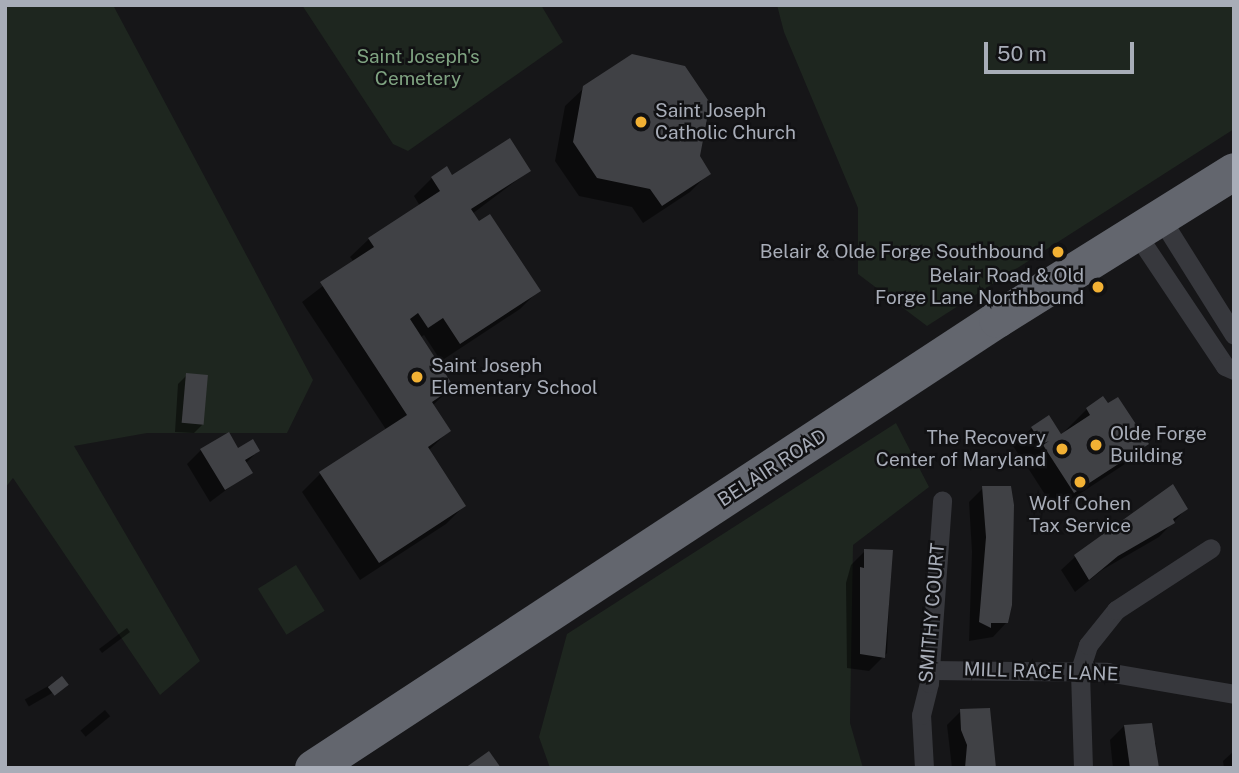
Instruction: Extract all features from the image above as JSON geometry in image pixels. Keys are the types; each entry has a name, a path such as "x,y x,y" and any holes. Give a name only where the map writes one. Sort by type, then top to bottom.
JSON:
{"highway":[{"name":"BELAIR ROAD","path":"313,768 1234,171"}],"street":[{"path":"1148,225 1234,335"},
{"path":"1148,225 1225,366 1234,370"},
{"name":"SMITHY COURT","path":"924,768 921,715 930,670 942,500"},
{"path":"1083,768 1080,670 1088,645 1116,610 1211,548"},
{"name":"MILL RACE LANE","path":"930,670 1080,670 1234,694"}],"green space":[{"path":"5,5 113,5 313,380 287,433 147,433 74,446 200,661 160,695 13,478 5,488"},
{"name":"Saint Joseph's Cemetery","path":"302,5 541,5 563,42 408,151 393,144"},
{"path":"777,5 1234,5 1234,129 927,326 858,274 858,208 784,32"},
{"path":"896,423 929,487 853,545 850,723 863,768 550,768 539,737 567,634"},
{"path":"296,565 325,611 286,635 258,589"}],"building":[{"name":"Saint Joseph Catholic Church","path":"632,54 685,66 710,103 700,156 711,174 662,206 650,189 597,178 573,142 583,86"},
{"path":"510,138 531,171 471,209 479,221 490,214 541,291 460,344 443,318 428,328 418,313 410,319 454,387 432,402 451,431 428,447 466,506 379,563 319,472 407,415 320,282 374,247 368,238 440,191 431,177 447,166 452,175"},
{"path":"186,373 208,375 204,425 182,423"},
{"name":"Olde Forge Building","path":"1103,396 1108,403 1118,397 1149,444 1074,493 1043,445 1049,441 1042,444 1031,427 1049,415 1061,434 1090,415 1086,408"},
{"path":"229,432 238,448 253,439 260,451 245,460 253,473 225,490 200,449"},
{"path":"1173,484 1188,509 1173,519 1175,523 1118,556 1089,580 1074,555"},
{"path":"982,486 1011,486 1014,505 1012,605 1008,623 991,623 991,628 979,622 986,537"},
{"path":"864,549 893,550 885,658 860,654 860,567 864,568"},
{"path":"62,676 69,685 55,696 48,687"},
{"path":"990,708 996,768 965,768 967,745 961,730 960,709"},
{"path":"1152,723 1159,768 1130,768 1124,725"},
{"path":"489,751 501,768 465,768"}],"place":[{"name":"Saint Joseph Catholic Church","path":"641,122"},
{"name":"Belair & Olde Forge Southbound","path":"1058,252"},
{"name":"Belair Road & Old Forge Lane Northbound","path":"1098,287"},
{"name":"Saint Joseph Elementary School","path":"417,377"},
{"name":"Olde Forge Building","path":"1096,445"},
{"name":"The Recovery Center of Maryland","path":"1062,449"},
{"name":"Wolf Cohen Tax Service","path":"1080,482"}]}
